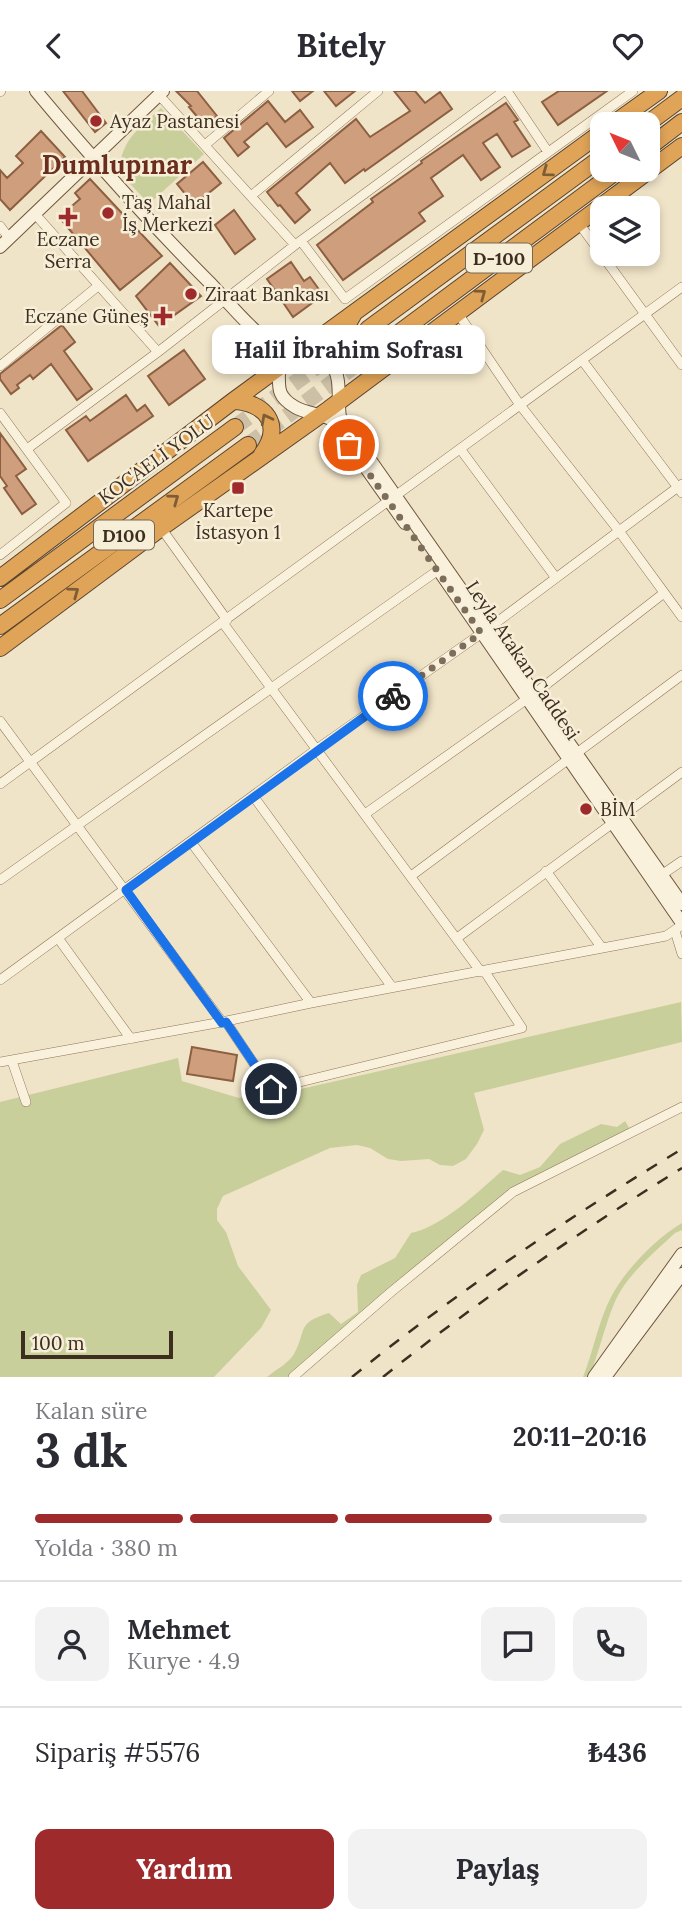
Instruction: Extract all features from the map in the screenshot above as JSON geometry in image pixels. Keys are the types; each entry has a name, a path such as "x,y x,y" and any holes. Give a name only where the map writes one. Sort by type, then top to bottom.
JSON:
{"highway":[{"path":"630,112 659,91"},
{"path":"660,114 682,98"},
{"path":"660,139 682,122"},
{"path":"0,577 279,366 590,141"},
{"path":"0,646 293,433 335,416 363,383 682,146"},
{"name":"D-100","path":"368,329 590,166"},
{"name":"D-100","path":"380,347 602,182"},
{"path":"354,312 346,326 344,341 351,355 363,363 379,364 402,353"},
{"path":"233,401 255,404 268,417 271,437 260,457"},
{"name":"KOCAELİ YOLU","path":"0,600 235,427"},
{"name":"D100","path":"0,626 248,445"}],"main road":[{"path":"36,91 93,159 269,342 279,366 278,386 286,401 299,409 335,416 339,384 333,366 318,355 298,353 269,342"},
{"path":"4,242 161,93"},
{"name":"Leyla Atakan Caddesi","path":"335,416 657,878 680,926"},
{"name":"Leyla Atakan Caddesi","path":"657,878 682,904"},
{"path":"594,1377 682,1254"},
{"path":"606,1377 682,1274"}],"street":[{"path":"205,145 269,91"},
{"path":"251,196 378,91"},
{"path":"26,449 158,352 298,243 505,91 548,152"},
{"path":"161,93 251,196 298,243 345,299 633,91"},
{"path":"35,214 158,352"},
{"path":"578,222 682,365"},
{"path":"0,226 4,242"},
{"path":"0,366 98,286"},
{"path":"0,784 682,287"},
{"path":"457,311 520,405 619,531 682,617"},
{"path":"0,980 681,488 582,360"},
{"path":"0,413 66,503 0,555"},
{"path":"461,450 556,578"},
{"path":"0,721 271,1089 522,1028 271,687 161,528"},
{"path":"0,880 441,567"},
{"path":"365,814 530,697 664,593"},
{"path":"411,876 682,675"},
{"path":"457,938 682,772"},
{"path":"254,797 392,988"},
{"path":"191,842 311,1003"},
{"path":"657,878 682,861"},
{"path":"546,871 602,948"},
{"path":"0,1062 224,1022 666,936 680,926"},
{"path":"680,926 682,954"},
{"path":"58,938 131,1039"},
{"path":"12,1061 26,1102"},
{"path":"293,1377 513,1192 682,1107"}],"green space":[{"path":"161,108 204,154 149,204 119,172 124,151 132,135"},
{"path":"681,1002 682,1042 474,1093 484,1130 466,1159 453,1166 440,1165 429,1159 388,1159 370,1148 357,1145 330,1148 223,1196 217,1209 217,1220 226,1232 238,1266 271,1310 261,1328 214,1377 0,1377 0,1102 178,1058 182,1081 239,1098 279,1094"},
{"path":"625,1121 630,1129 512,1188 289,1377 267,1377 291,1358 304,1328 311,1320 329,1313 341,1324 358,1312 357,1285 361,1275 395,1258 411,1233 435,1224 447,1216 503,1170 520,1175 540,1167 560,1144 601,1124 617,1127"},
{"path":"682,1223 682,1230 675,1233 649,1257 619,1293 589,1377 583,1377 602,1318 623,1278 662,1237"}],"building":[{"path":"63,91 82,91 106,123 95,132"},
{"path":"176,91 197,91 217,116 205,126"},
{"path":"292,91 313,91 300,101"},
{"path":"324,91 355,91 336,106"},
{"path":"394,91 415,91 425,103 440,92 452,109 345,183 330,163 296,193 310,210 295,223 267,192 356,119 370,137 410,111"},
{"path":"559,91 607,91 558,125 542,102"},
{"path":"268,101 285,122 300,110 313,127 286,147 267,123 244,142 249,147 238,156 224,138"},
{"path":"506,103 518,120 514,122 530,146 512,157 497,134 483,143 500,167 481,180 463,155 431,178 443,196 419,213 425,221 343,280 317,245 373,202 371,199 422,163 421,161"},
{"path":"41,131 65,157 10,210 0,199 0,170 7,178 23,163 16,156"},
{"path":"203,162 221,183 194,205 177,184"},
{"path":"90,179 162,256 120,290 59,217 80,199 75,193"},
{"path":"234,210 255,239 235,254 215,225"},
{"path":"291,262 304,281 310,277 323,295 293,317 267,279"},
{"path":"170,263 201,296 159,326 136,296"},
{"path":"62,325 75,342 64,351 92,389 77,400 51,364 33,379 30,375 17,385 19,388 11,394 0,379 0,374"},
{"path":"184,350 205,379 169,405 148,376"},
{"path":"126,395 137,411 145,405 153,416 88,461 66,430 86,416 90,421"},
{"path":"0,433 26,469 16,476 36,504 22,514 4,488 7,486 0,476"},
{"path":"192,1047 237,1055 233,1081 187,1074"}],"tunnel":[{"path":"235,427 368,329"},
{"path":"248,445 380,347"}],"railway":[{"path":"352,1377 513,1257 682,1149"},
{"path":"383,1377 530,1268 682,1168"}],"way so far":[{"path":"349,445 481,633 393,696"}],"place":[{"name":"Ayaz Pastanesi","path":"96,121"},
{"name":"Taş Mahal İş Merkezi","path":"108,213"},
{"name":"Eczane Serra","path":"68,217"},
{"name":"Ziraat Bankası","path":"191,294"},
{"name":"Eczane Güneş","path":"163,316"},
{"name":"Halil İbrahim Sofrası","path":"349,445"},
{"name":"Kartepe İstasyon 1","path":"238,488"},
{"name":"BİM","path":"586,809"}],"district":[{"name":"Dumlupınar","path":"117,164"}],"route":[{"path":"271,1089 226,1022 222,1023 126,890 393,696"}]}
